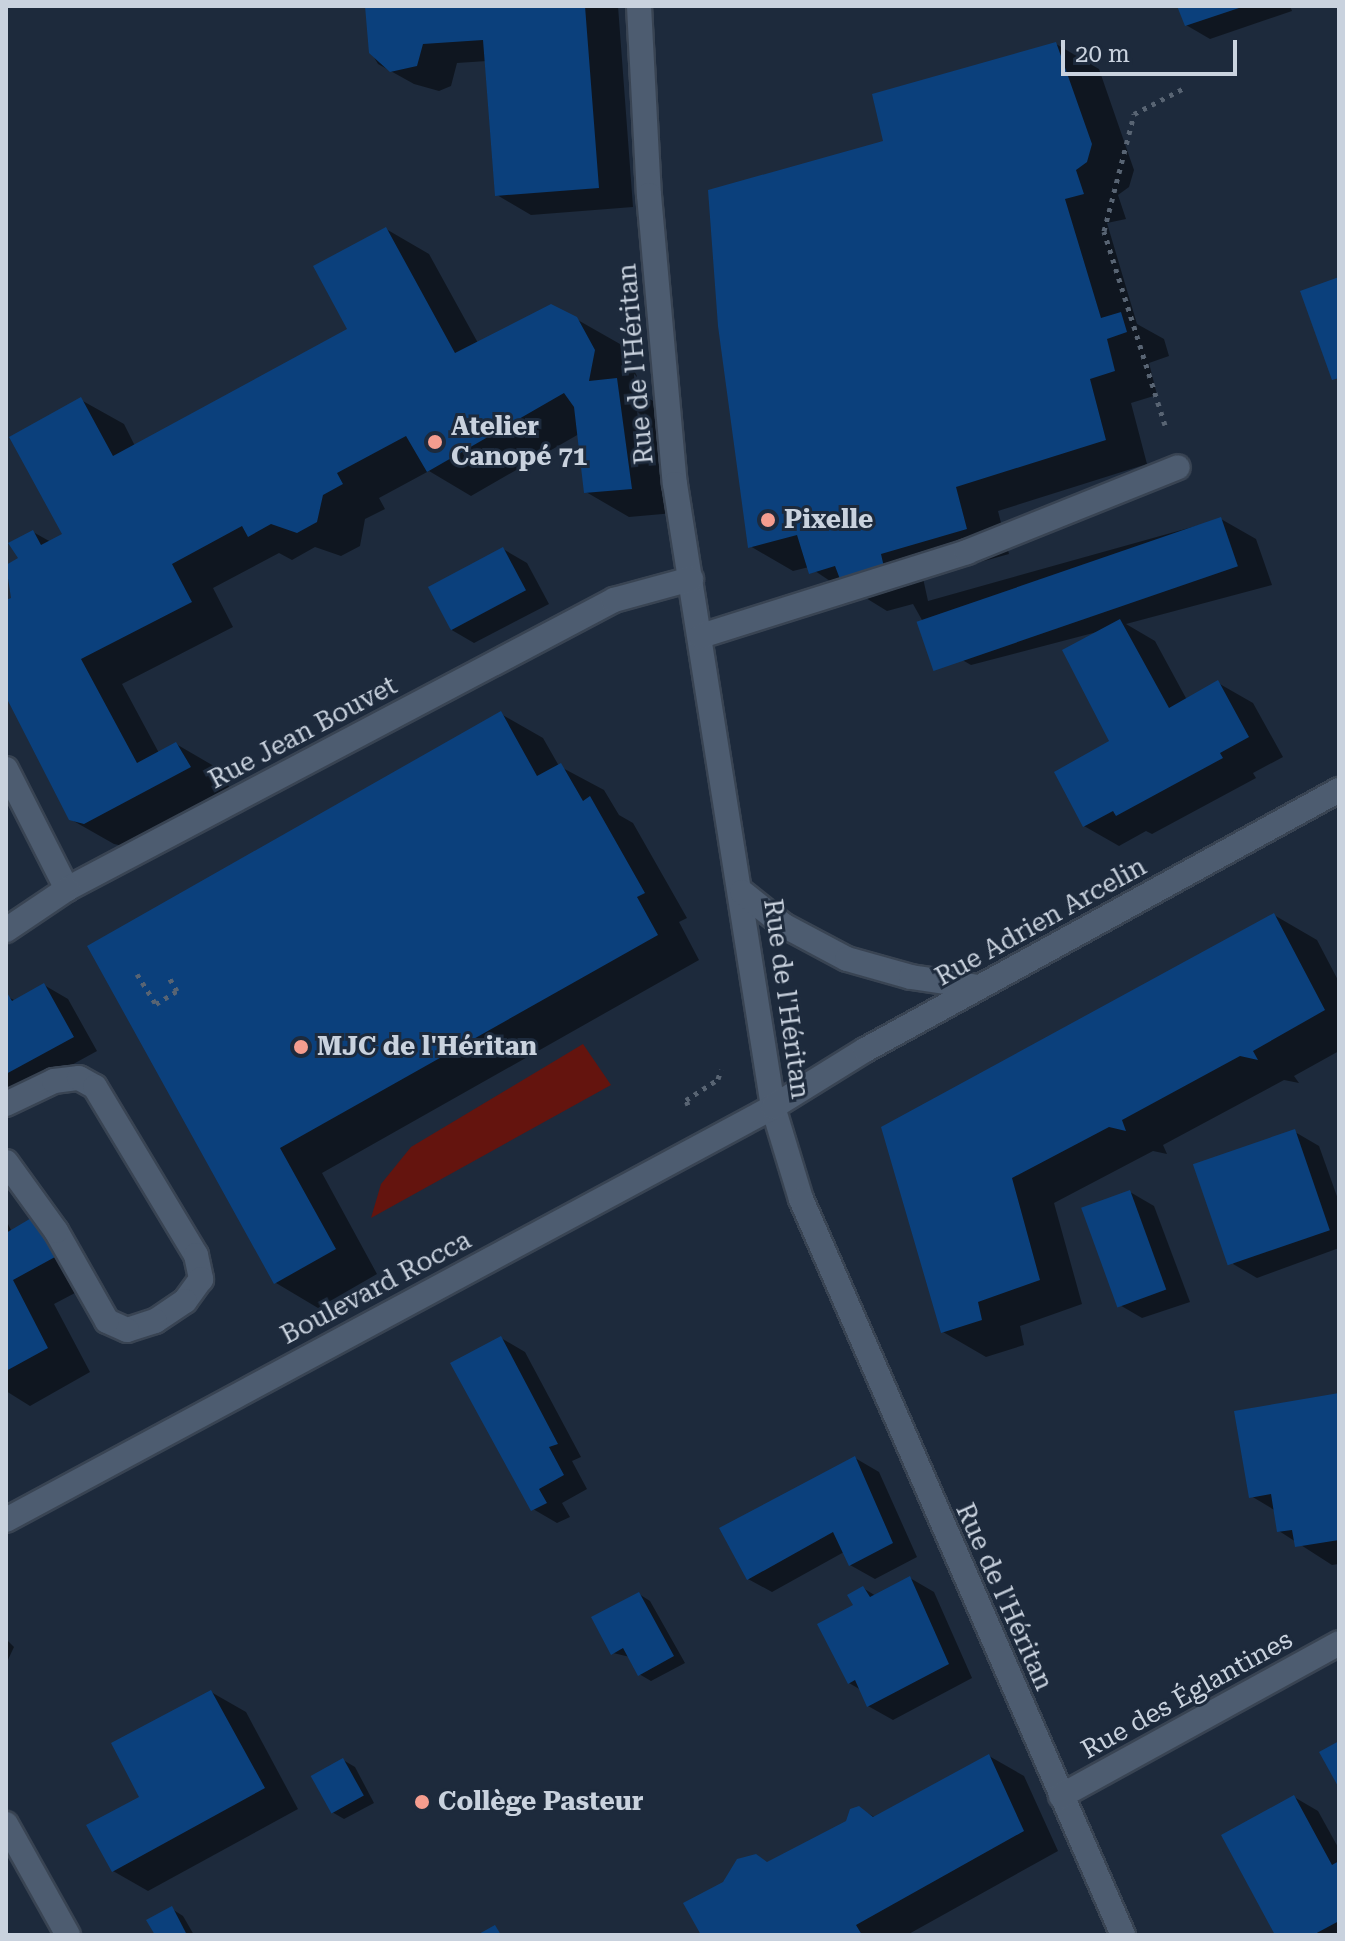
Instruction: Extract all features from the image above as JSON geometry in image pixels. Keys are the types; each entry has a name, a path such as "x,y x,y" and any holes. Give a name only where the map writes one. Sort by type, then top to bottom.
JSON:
{"street":[{"name":"Rue de l'Héritan","path":"639,6 649,195 675,484 742,892 773,1107 801,1199 1123,1935"},
{"path":"701,636 967,552 1178,467"},
{"name":"Rue Jean Bouvet","path":"6,930 67,889 614,600 691,579"},
{"path":"6,769 67,889"},
{"name":"Rue Adrien Arcelin","path":"773,1107 979,987 1339,790"},
{"path":"742,892 783,925 847,959 911,977 979,987"},
{"path":"6,1104 54,1081 79,1078 95,1087 196,1255 201,1279 185,1301 155,1321 127,1330 107,1321 56,1231 6,1162"},
{"name":"Boulevard Rocca","path":"6,1520 773,1107"},
{"name":"Rue des Églantines","path":"1061,1796 1339,1643"},
{"path":"6,1824 68,1935"}],"path":[{"path":"1178,467 1104,231 1134,114 1186,87"},
{"path":"137,974 156,1004 177,991 169,977"}],"shaded area":[{"path":"583,1044 611,1085 371,1218 381,1184 411,1147"}],"building":[{"path":"365,6 585,6 599,188 495,196 483,40 423,44 417,66 390,72 369,53"},
{"path":"1177,6 1242,6 1242,7 1185,26"},
{"path":"1056,42 1092,144 1087,162 1076,170 1084,194 1065,199 1101,318 1121,312 1127,332 1107,339 1115,371 1090,379 1106,440 956,487 967,529 881,554 886,576 843,587 835,566 809,574 797,535 748,548 718,326 708,190 883,141 872,94"},
{"path":"386,227 455,353 551,304 577,317 595,350 589,381 617,378 632,489 584,493 574,407 564,393 427,472 406,436 337,473 343,484 323,495 317,522 297,533 271,524 248,537 242,526 172,564 192,602 81,659 137,763 176,742 191,767 84,824 69,820 6,697 6,600 11,598 6,565 18,558 8,543 33,530 41,545 62,534 9,437 81,397 113,456 347,329 313,266"},
{"path":"1339,277 1339,378 1332,380 1300,291"},
{"path":"1221,517 1238,566 933,671 917,622"},
{"path":"503,547 526,590 451,630 428,587"},
{"path":"1120,619 1169,708 1218,680 1249,737 1220,753 1223,758 1116,816 1113,811 1083,827 1054,772 1109,741 1062,650"},
{"name":"MJC de l'Héritan","path":"501,711 537,776 561,763 583,801 590,796 645,893 637,897 658,935 280,1148 336,1249 274,1284 87,946"},
{"path":"1274,913 1325,1010 1253,1051 1258,1060 1240,1056 1122,1120 1126,1131 1109,1127 1012,1178 1040,1280 978,1302 982,1320 941,1333 881,1127"},
{"path":"44,983 74,1037 6,1074 6,991 12,1001"},
{"path":"1295,1129 1330,1230 1228,1265 1193,1164"},
{"path":"1130,1190 1166,1290 1117,1307 1081,1208"},
{"path":"33,1217 55,1257 13,1280 48,1348 6,1371 6,1233"},
{"path":"501,1336 558,1444 549,1447 564,1475 539,1489 547,1503 531,1511 450,1363"},
{"path":"1339,1393 1339,1540 1295,1547 1292,1530 1277,1532 1271,1494 1249,1498 1234,1411"},
{"path":"855,1456 893,1543 849,1566 833,1532 747,1580 719,1528"},
{"path":"910,1576 949,1664 867,1707 855,1680 848,1684 817,1624 853,1605 847,1595 863,1586 870,1597"},
{"path":"639,1592 674,1656 638,1676 623,1648 611,1655 591,1617"},
{"path":"211,1690 265,1788 112,1872 86,1825 139,1797 111,1743"},
{"path":"1339,1741 1339,1788 1319,1752"},
{"path":"989,1754 1024,1831 856,1925 862,1935 701,1935 683,1903 723,1882 737,1859 756,1854 767,1862 846,1821 850,1809 859,1806 873,1817"},
{"path":"343,1758 364,1796 331,1814 311,1776"},
{"path":"1294,1795 1332,1865 1339,1861 1339,1921 1313,1935 1275,1935 1221,1835"},
{"path":"172,1906 187,1935 155,1935 146,1920"},
{"path":"495,1925 501,1935 477,1935"}],"place":[{"name":"Atelier Canopé 71","path":"435,442"},
{"name":"Pixelle","path":"768,520"},
{"name":"MJC de l'Héritan","path":"301,1047"},
{"name":"Collège Pasteur","path":"422,1802"}]}
